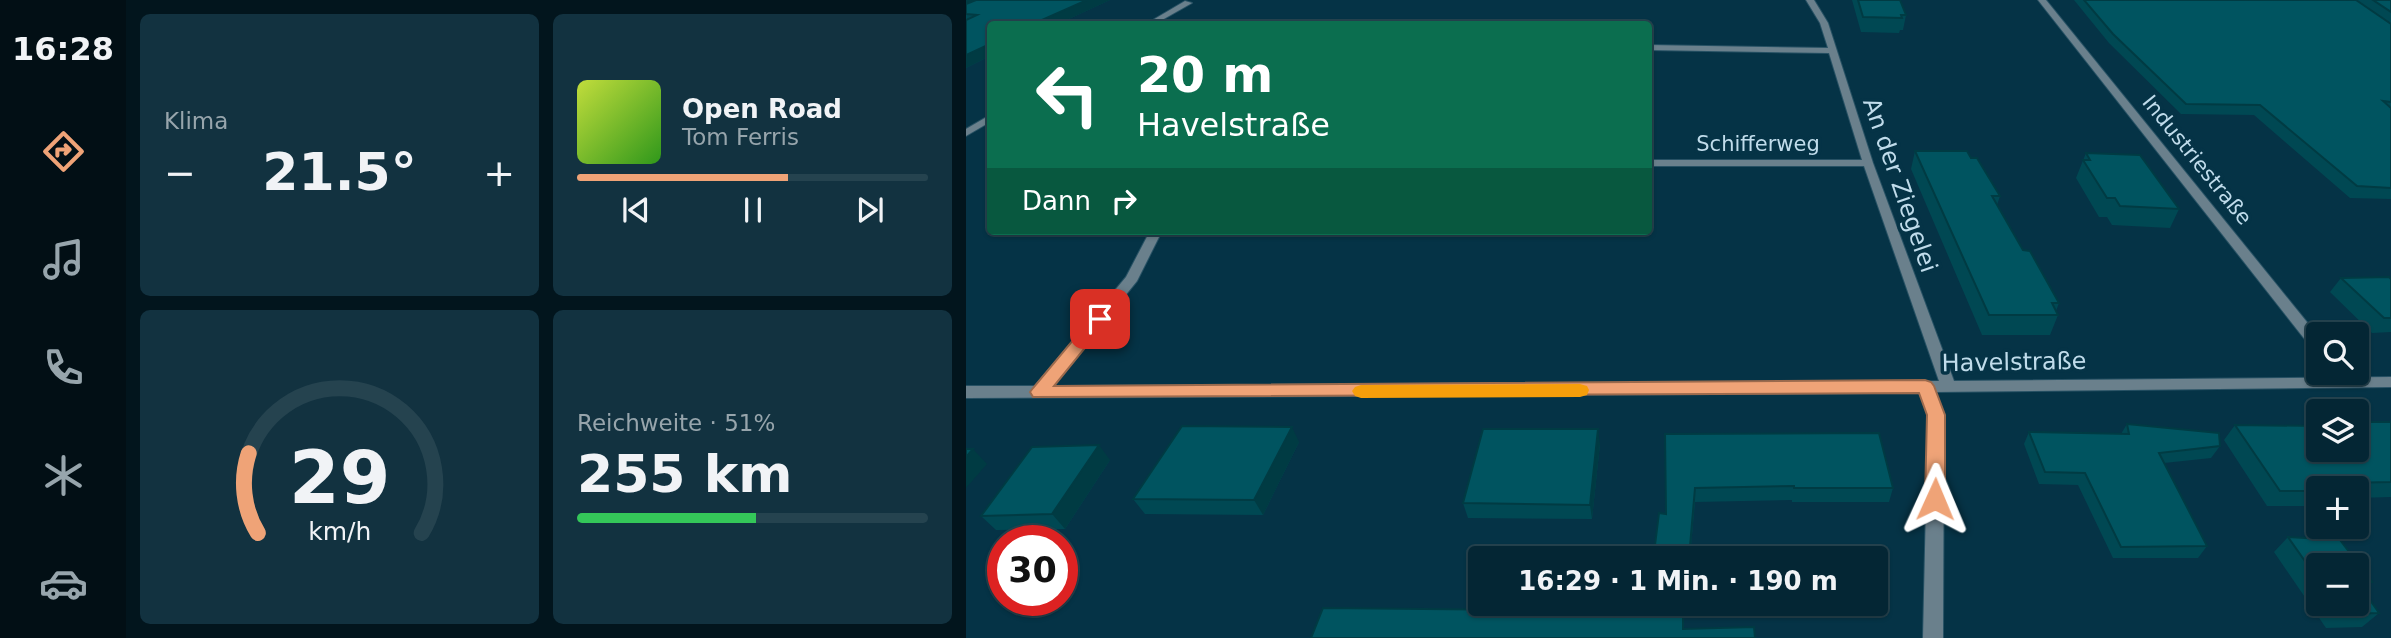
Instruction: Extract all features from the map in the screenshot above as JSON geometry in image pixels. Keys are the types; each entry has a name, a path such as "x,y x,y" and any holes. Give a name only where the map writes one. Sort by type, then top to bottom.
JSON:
{"street":[{"name":"An der Ziegelei","path":"1810,0 1824,23 1868,163 1948,386"},
{"name":"Industriestraße","path":"2042,0 2306,330"},
{"path":"1155,21 1188,3"},
{"path":"1652,47 1831,51"},
{"path":"966,133 987,120"},
{"name":"Schifferweg","path":"1652,163 1868,163"},
{"path":"1039,392 1132,278 1154,235"},
{"name":"Havelstraße","path":"966,393 1948,386 2306,378"},
{"name":"Havelstraße","path":"2369,380 2391,382"},
{"path":"1925,386 1936,415 1933,638"}],"building":[{"path":"976,0 1087,0 1040,21 987,21 987,45 966,55 966,20 977,15 966,14 966,4"},
{"path":"1858,0 1900,0 1906,15 1901,15 1902,18 1863,17"},
{"path":"2084,0 2356,0 2391,24 2391,102 2383,101 2391,108 2391,188 2357,186 2260,105 2186,104 2113,34"},
{"path":"2373,0 2391,0 2391,12"},
{"path":"1915,151 1967,151 1971,158 1977,158 2000,196 1992,196 2023,250 2030,251 2059,303 2052,303 2058,315 1989,315"},
{"path":"2086,153 2140,155 2179,209 2120,206 2115,198 2107,198 2083,160 2090,160"},
{"path":"2389,277 2391,318 2384,318 2341,278"},
{"path":"2369,422 2391,422 2391,482 2369,482 2369,476 2306,476 2306,491 2280,491 2235,425 2306,426 2306,462 2369,462"},
{"path":"2127,424 2219,433 2220,446 2159,453 2207,546 2121,547 2085,473 2045,472 2029,432 2129,434"},
{"path":"1182,426 1292,427 1254,500 1133,499"},
{"path":"1483,429 1598,429 1590,505 1463,503"},
{"path":"1879,433 1893,488 1695,488 1690,546 1655,545 1659,513 1666,514 1665,434"},
{"path":"1099,445 1052,514 981,516 1032,447"},
{"path":"2288,537 2340,540 2350,553 2306,553 2306,563"},
{"path":"2369,598 2379,613 2369,613"},
{"path":"1323,608 1468,609 1468,616 1683,616 1683,629 1754,627 1755,638 1311,638"}],"slow traffic":[{"path":"1361,391 1580,390"}],"route":[{"path":"1100,319 1039,392 1925,386 1936,415 1935,499"}]}
